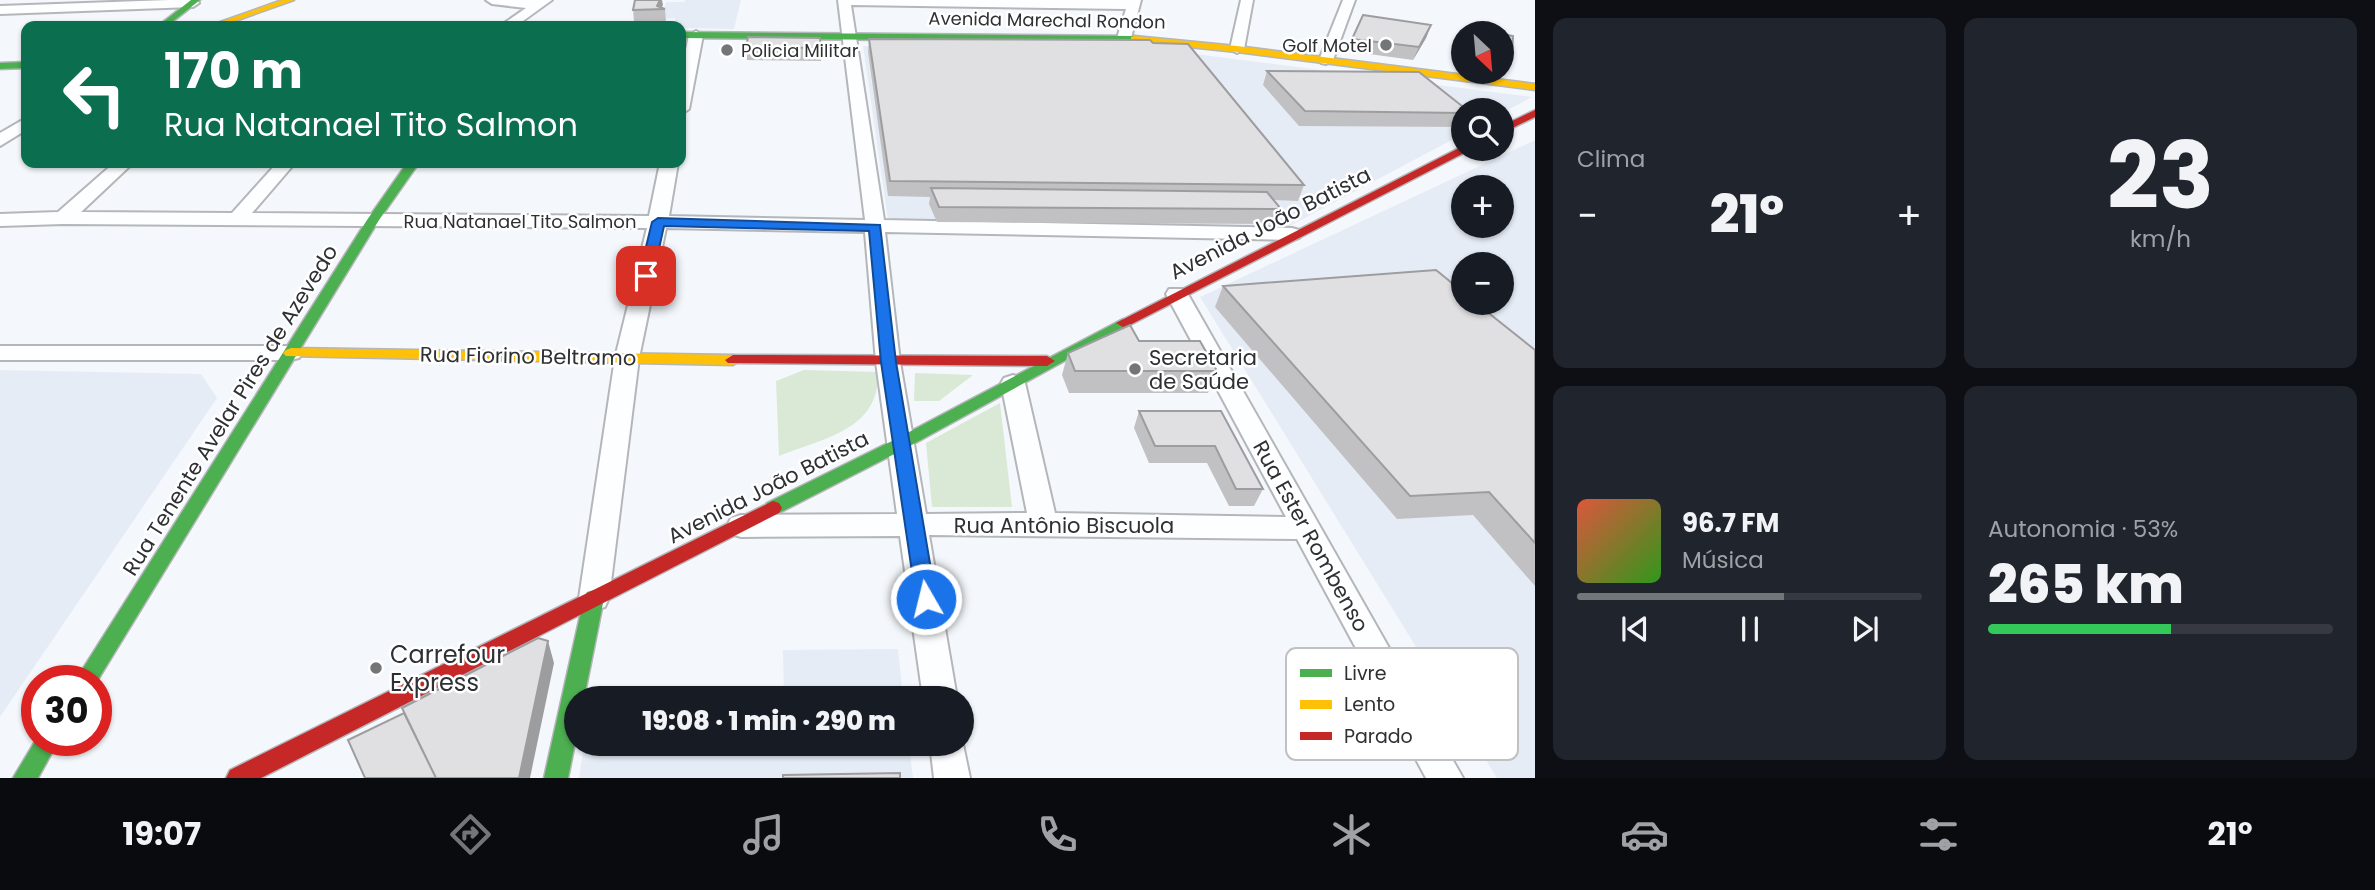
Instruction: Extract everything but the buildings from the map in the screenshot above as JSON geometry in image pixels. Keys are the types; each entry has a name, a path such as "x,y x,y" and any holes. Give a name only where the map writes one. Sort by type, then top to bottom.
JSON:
{"main road":[{"path":"229,21 290,0"},
{"path":"169,21 195,1"},
{"name":"Avenida Marechal Rondon","path":"688,35 1124,38 1237,49 1535,87"},
{"path":"0,66 21,65"},
{"path":"1514,124 1535,113"},
{"name":"Avenida João Batista","path":"238,778 902,443 1177,294 1451,155"},
{"name":"Rua Tenente Avelar Pires de Azevedo","path":"96,665 373,220 409,168"},
{"name":"Rua Fiorino Beltramo","path":"291,353 888,362 1056,361"},
{"path":"556,778 594,598"},
{"path":"25,778 38,756"}],"street":[{"path":"492,0 542,3"},
{"path":"1237,49 1247,0"},
{"path":"1326,60 1349,0"},
{"path":"0,10 195,1"},
{"path":"938,686 888,362 875,227 844,1 1135,3 1124,38"},
{"path":"515,21 542,3"},
{"path":"686,56 688,35"},
{"path":"0,141 21,126"},
{"path":"63,218 118,168"},
{"path":"237,219 282,168"},
{"path":"594,598 627,358 668,168"},
{"name":"Rua Natanael Tito Salmon","path":"0,220 63,218 658,222 1292,234"},
{"name":"Rua Ester Rombenso","path":"1177,294 1374,648"},
{"name":"Rua Fiorino Beltramo","path":"0,353 291,353"},
{"path":"1013,383 1042,524"},
{"name":"Rua Antônio Biscuola","path":"736,526 1042,524 1307,528"},
{"path":"948,756 951,778"},
{"name":"Rua Ester Rombenso","path":"1436,760 1446,778"}],"shaded area":[{"path":"741,0 734,29 686,28 686,21 675,21 675,18 661,19 666,2"},
{"path":"863,46 1140,47 1532,97 1514,107 1514,98 1451,98 1451,140 1284,229 888,220"},
{"path":"1535,140 1535,778 1497,778 1486,760 1518,760 1518,648 1417,648 1200,297 1451,179 1451,238 1514,238 1514,175 1460,175 1490,161 1514,161 1514,150"},
{"path":"0,370 201,374 217,398 35,665 21,665 21,686 0,717"},
{"path":"898,649 902,686 784,686 783,650"},
{"path":"582,756 910,756 913,778 579,778"}],"green space":[{"path":"804,370 878,372 876,392 870,407 846,429 779,456 776,381"},
{"path":"915,373 973,375 939,401 914,401"},
{"path":"1000,403 1012,507 932,507 926,443"}],"traffic: fast":[{"path":"169,21 196,0"},
{"path":"686,35 1134,39"},
{"path":"0,66 21,65"},
{"path":"96,665 373,220 409,168"},
{"path":"773,508 902,443 1123,323"},
{"path":"556,778 594,598"},
{"path":"25,778 38,756"}],"traffic: slow":[{"path":"228,21 290,0"},
{"path":"1134,39 1237,49 1535,87"},
{"path":"291,353 733,360"}],"traffic: jam":[{"path":"1514,124 1535,113"},
{"path":"1123,323 1451,156"},
{"path":"733,360 1047,361"},
{"path":"238,778 773,508"}],"place":[{"name":"Golf Motel","path":"1386,45"},
{"name":"Policia Militar","path":"727,50"},
{"name":"Secretaria de Saúde","path":"1135,369"},
{"name":"Carrefour Express","path":"376,668"}],"route":[{"path":"646,276 658,222 875,227 888,362 926,599"}]}
